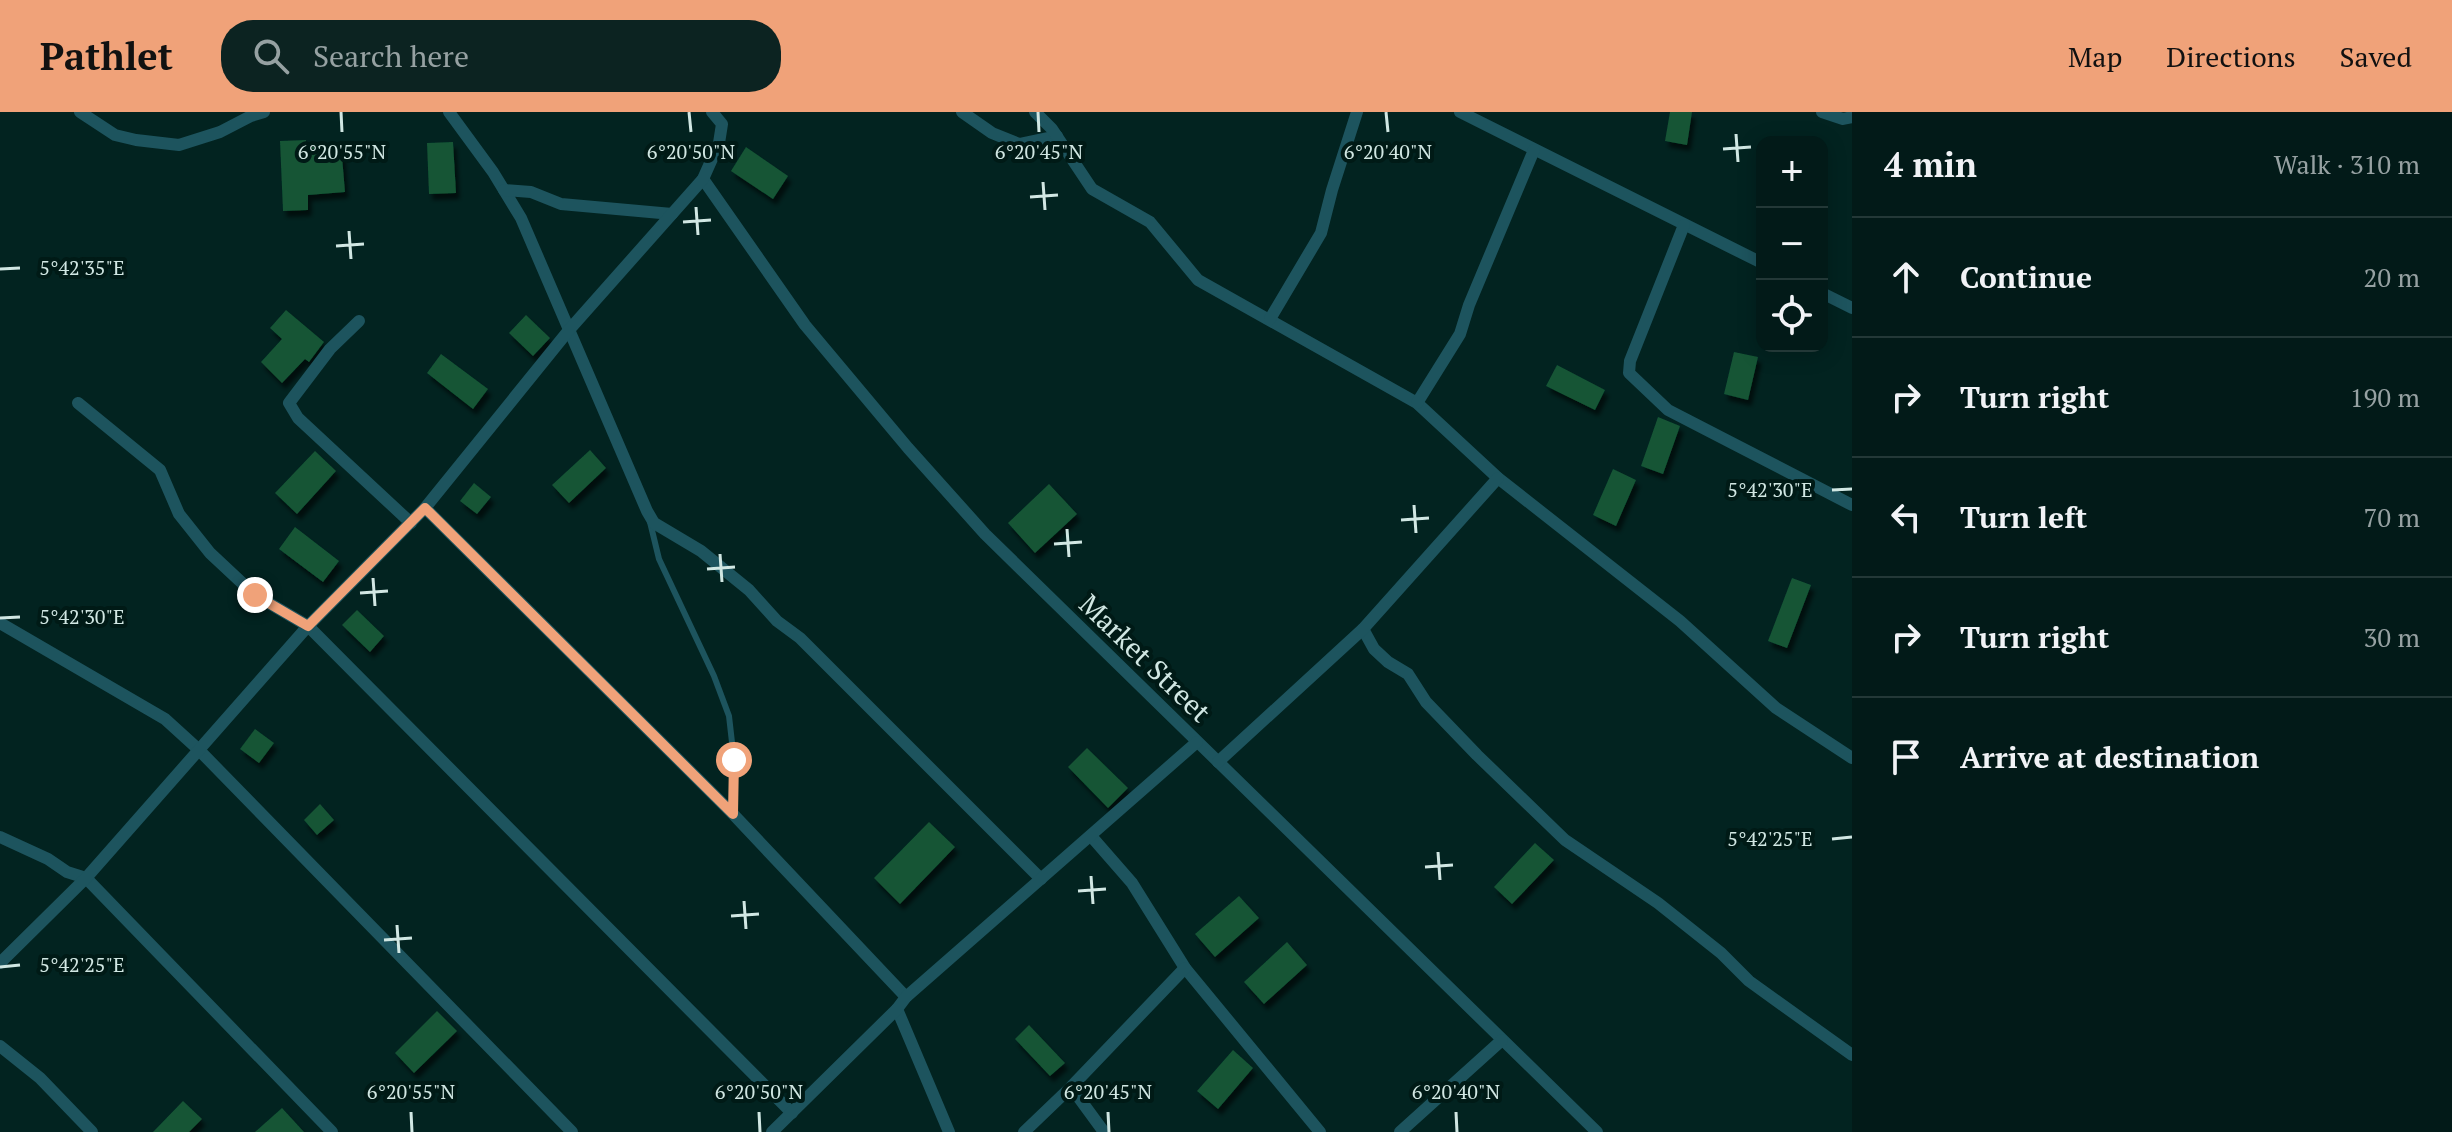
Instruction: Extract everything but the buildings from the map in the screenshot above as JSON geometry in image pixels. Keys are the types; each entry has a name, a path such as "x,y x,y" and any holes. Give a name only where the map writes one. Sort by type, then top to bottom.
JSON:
{"street":[{"path":"80,112 115,135 179,145 220,132 264,112"},
{"path":"449,112 521,218 654,523 701,551 749,590 1041,879"},
{"path":"0,963 86,878 308,626 425,508 569,330 703,179 719,143 722,124 712,112"},
{"path":"962,112 992,133 1019,144 1057,136"},
{"path":"1035,112 1057,136 1092,189 1150,222 1198,280 1417,403 1498,478 1680,621 1776,708 1850,757 1852,742"},
{"path":"1270,319 1321,233 1357,112"},
{"path":"1460,112 1756,260"},
{"path":"1822,112 1843,119 1852,117"},
{"path":"1417,403 1460,334 1469,305 1534,150"},
{"name":"Market Street","path":"703,179 805,325 985,534 1597,1132"},
{"path":"504,190 531,192 561,204 672,214"},
{"path":"1684,225 1630,361 1629,373 1668,410 1852,505"},
{"path":"1828,296 1852,308"},
{"path":"359,321 330,349 289,403 309,429 411,523"},
{"path":"78,403 160,470 179,514 210,553 255,595 308,626 792,1113"},
{"path":"1218,762 1363,629 1498,478"},
{"path":"425,508 733,814 906,997"},
{"path":"0,623 165,719 198,749 572,1132"},
{"path":"1363,629 1374,649 1408,674 1426,702 1446,724 1565,840 1658,903 1721,953 1749,981 1852,1055"},
{"path":"772,1132 906,997 1197,742"},
{"path":"1091,836 1132,883 1185,968 1320,1132"},
{"path":"0,837 48,859 67,872 86,878 332,1132"},
{"path":"1024,1132 1185,968"},
{"path":"897,1009 949,1132"},
{"path":"1400,1132 1502,1040"},
{"path":"0,1046 40,1078 92,1132"},
{"path":"1071,1087 1104,1132"}],"lane":[{"path":"647,511 659,559 714,676 729,716 734,760 733,814"}],"route":[{"path":"255,595 308,626 425,508 733,814 734,760"}]}
